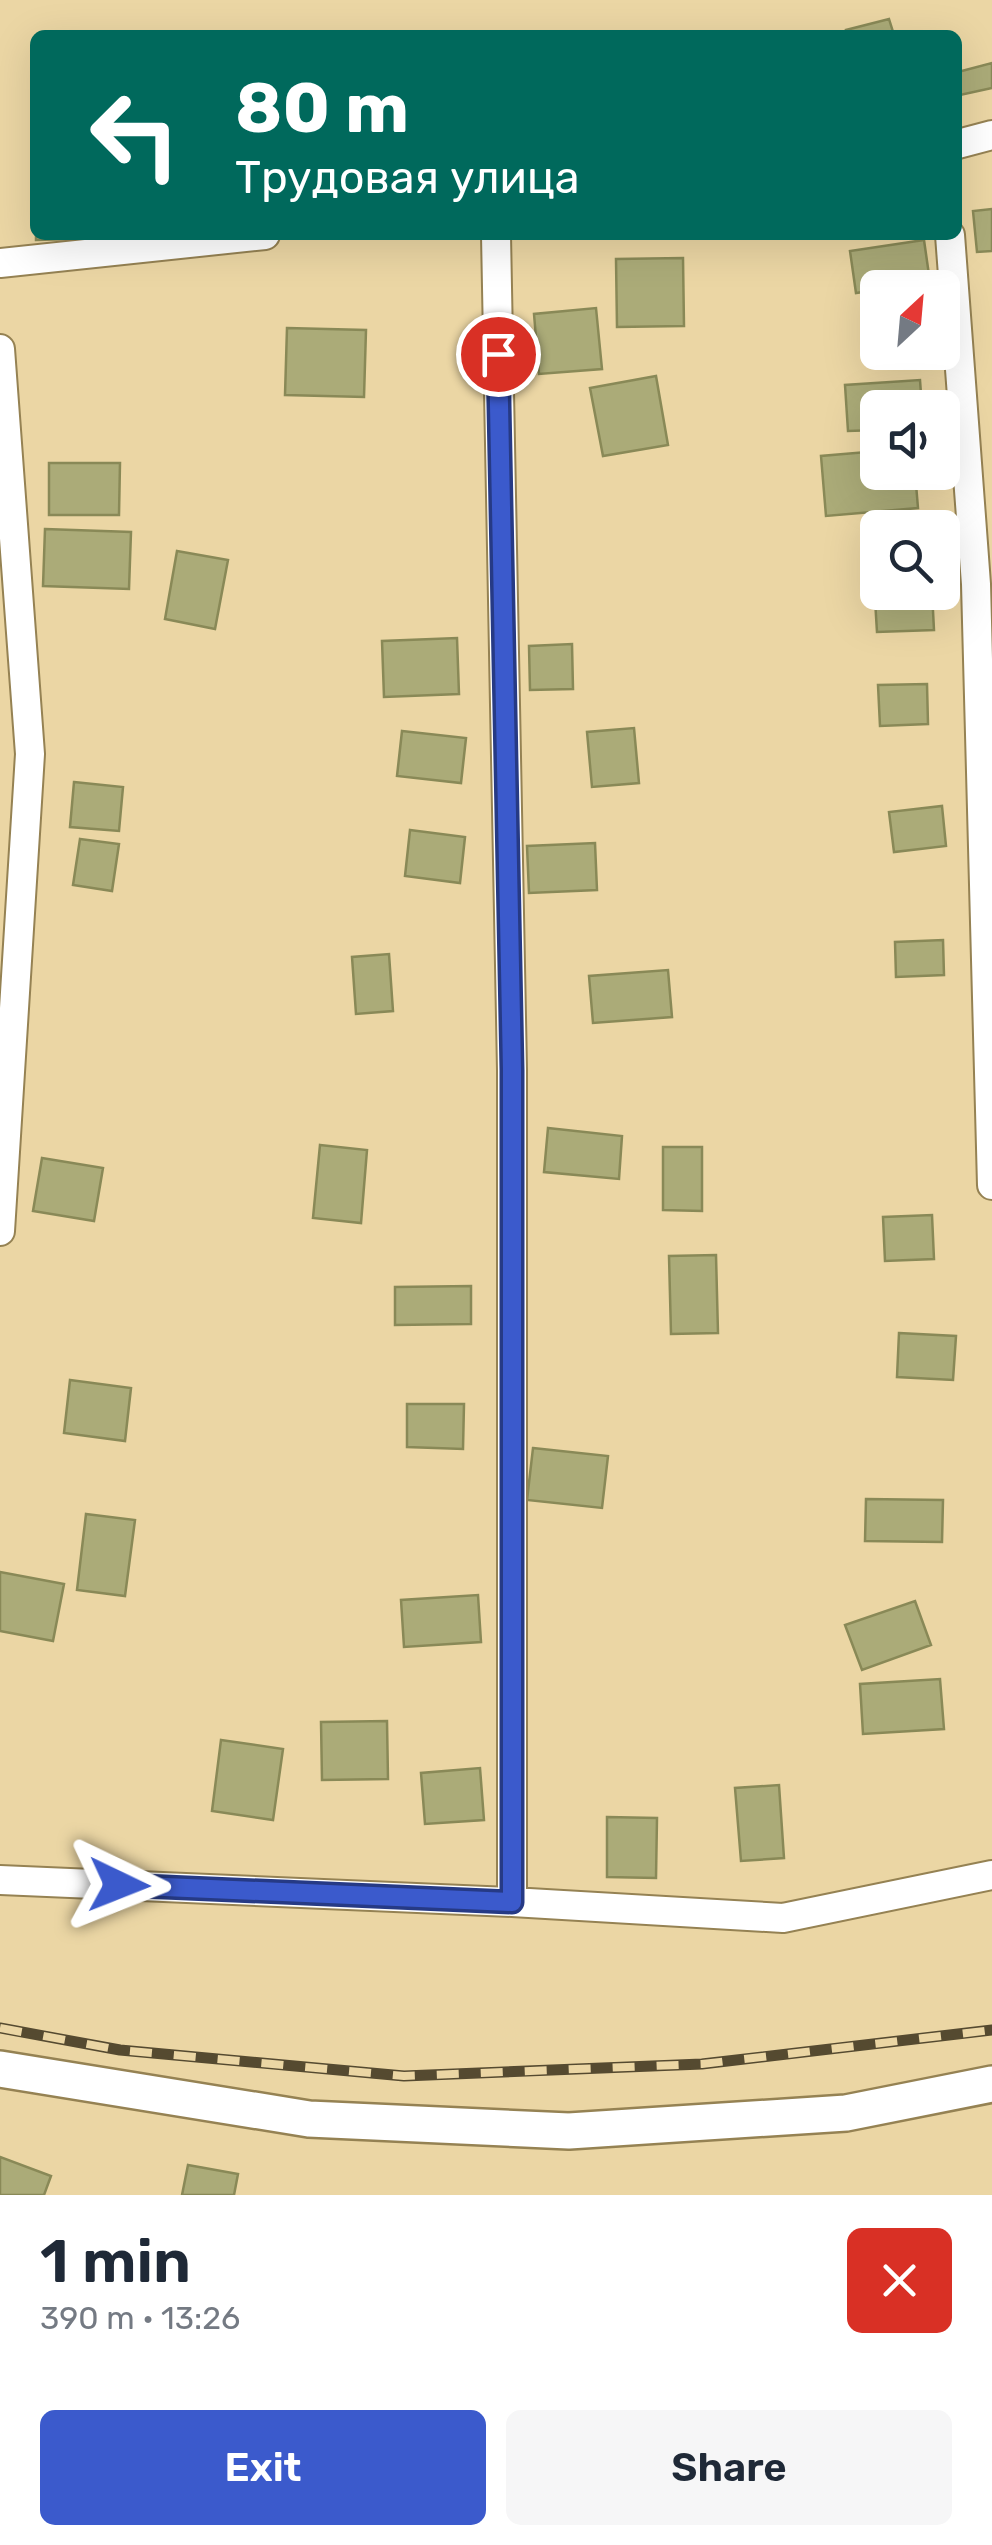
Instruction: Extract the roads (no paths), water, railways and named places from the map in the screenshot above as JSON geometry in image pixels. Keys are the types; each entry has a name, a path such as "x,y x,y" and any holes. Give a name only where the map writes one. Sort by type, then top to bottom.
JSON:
{"street":[{"path":"962,143 992,134"},
{"path":"0,262 216,240"},
{"path":"496,240 512,1070 512,1902"},
{"path":"950,240 976,584 992,1185"},
{"path":"0,348 30,754 0,1231"},
{"path":"0,1880 783,1918 992,1875"},
{"path":"0,2069 309,2119 569,2131 846,2113 992,2084"}],"railway":[{"path":"0,2028 120,2050 404,2076 702,2064 992,2030"}]}
